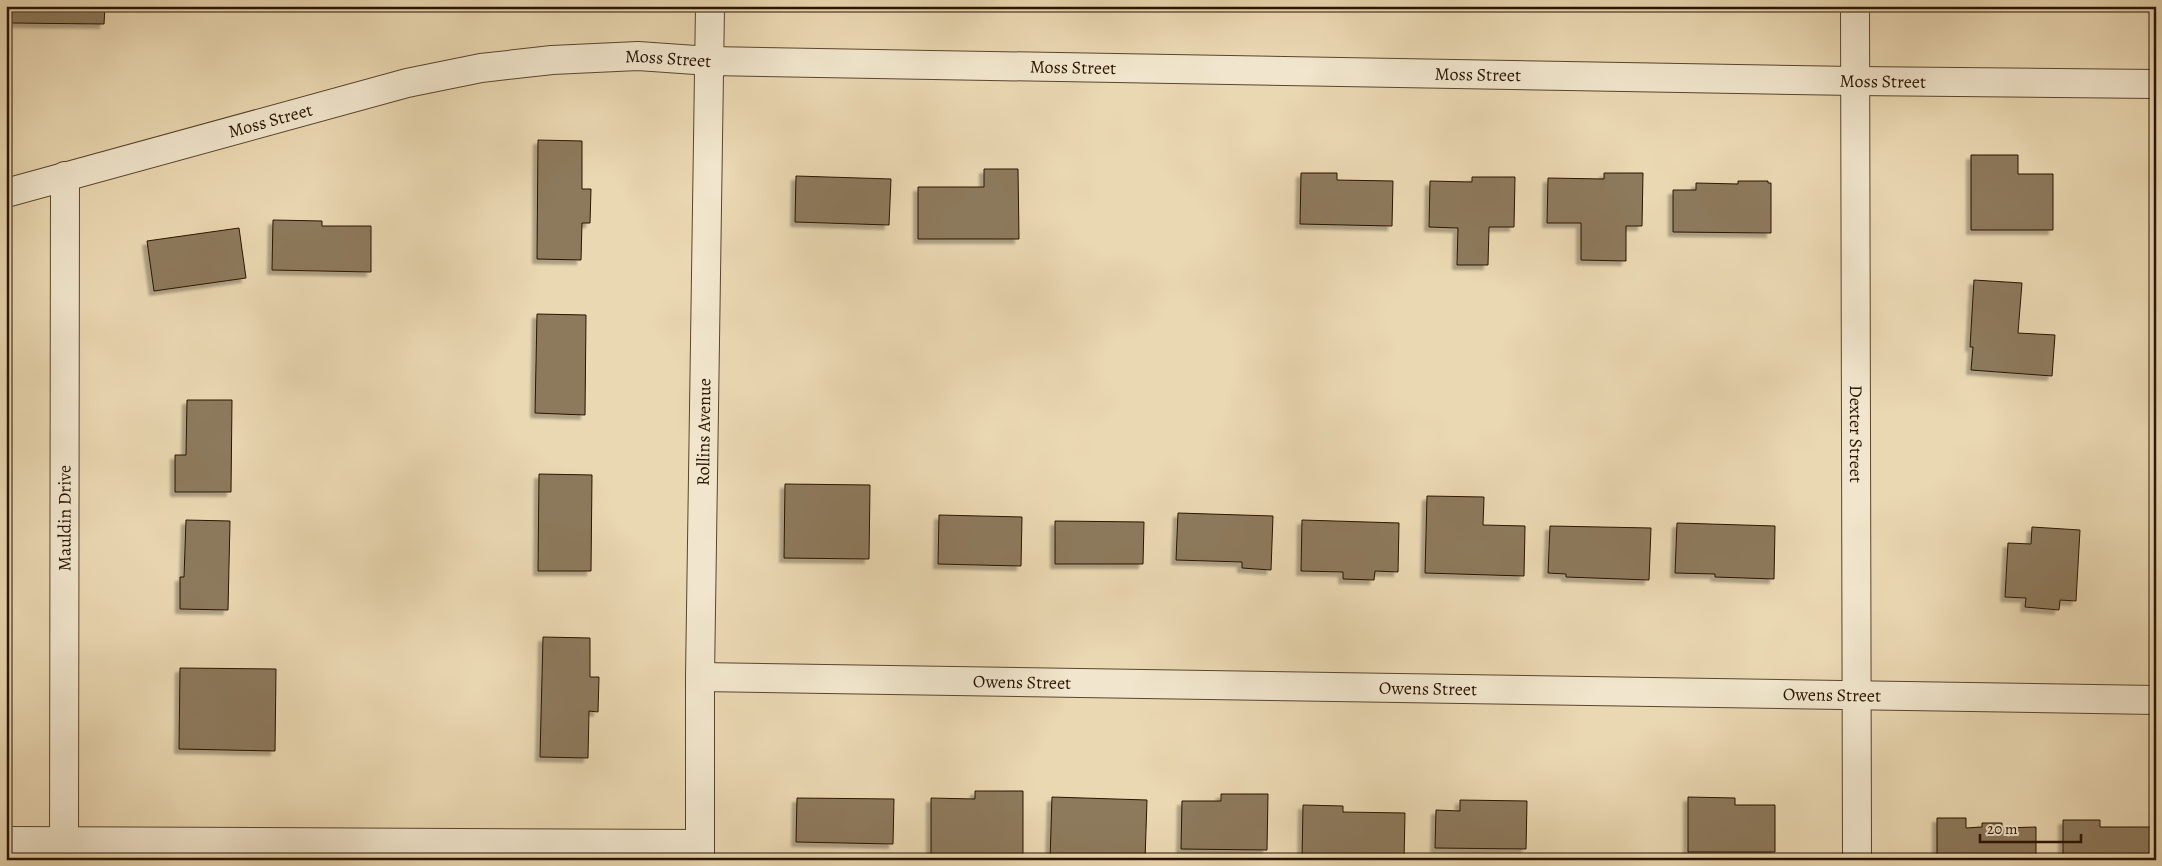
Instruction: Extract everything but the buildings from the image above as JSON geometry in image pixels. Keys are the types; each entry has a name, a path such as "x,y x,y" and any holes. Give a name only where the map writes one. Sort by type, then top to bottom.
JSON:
{"street":[{"name":"Rollins Avenue","path":"700,852 700,677 710,6"},
{"name":"Dexter Street","path":"1855,6 1857,860"},
{"name":"Moss Street","path":"6,193 407,82 482,68 552,60 638,56 710,60 1855,81 2156,84"},
{"name":"Mauldin Drive","path":"64,850 65,176"},
{"name":"Owens Street","path":"700,677 2156,700"},
{"path":"6,841 64,850 700,852"}]}
